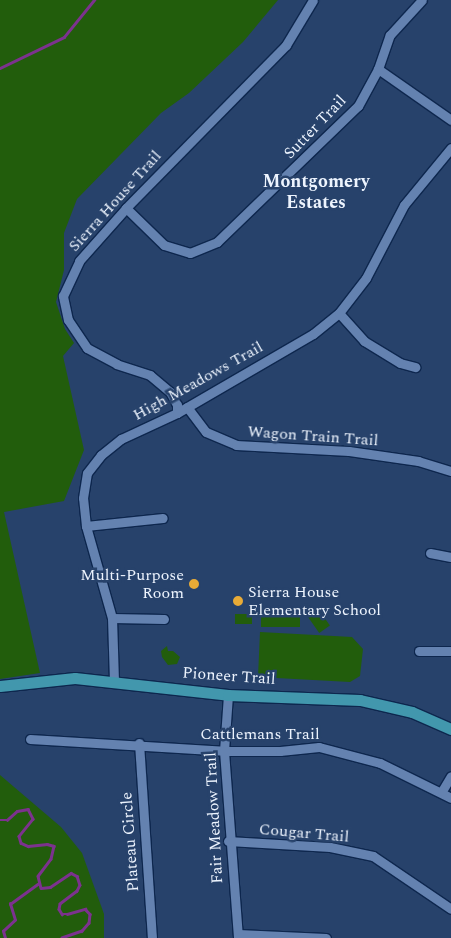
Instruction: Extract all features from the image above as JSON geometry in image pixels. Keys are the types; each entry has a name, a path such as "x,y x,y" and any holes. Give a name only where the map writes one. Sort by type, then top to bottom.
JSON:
{"main road":[{"name":"Pioneer Trail","path":"0,686 56,679 114,682 228,695 360,700 412,712 451,729"}],"street":[{"name":"Sierra House Trail","path":"177,413 170,392 150,375 117,364 87,348 68,320 63,296 79,261 126,208 286,45 313,0"},
{"name":"Sutter Trail","path":"126,208 164,245 190,253 217,242 358,106 378,69 390,35 422,0"},
{"path":"378,69 451,120"},
{"name":"High Meadows Trail","path":"114,682 112,618 86,526 83,498 87,473 101,455 121,439 177,413 313,334 339,313 366,278 404,205 451,148"},
{"path":"339,313 364,340 400,363 414,367"},
{"name":"Wagon Train Trail","path":"187,407 206,432 236,445 349,451 418,461 451,471"},
{"path":"86,526 163,518"},
{"path":"430,553 451,557"},
{"path":"112,618 164,618"},
{"path":"419,651 451,651"},
{"name":"Fair Meadow Trail","path":"228,695 224,751 228,841 238,936"},
{"name":"Cattlemans Trail","path":"30,739 139,743 224,751 280,751 319,747 380,763 451,798"},
{"name":"Plateau Circle","path":"139,743 152,938"},
{"path":"442,792 451,776"},
{"name":"Cougar Trail","path":"228,841 330,847 373,856 451,908"},
{"path":"238,936 326,938"}],"green space":[{"path":"0,0 278,0 243,42 189,93 161,113 77,199 64,233 64,270 56,302 65,329 74,343 63,356 84,450 64,501 4,512 40,673 0,679"},
{"path":"319,610 330,626 319,633 308,617"},
{"path":"261,612 300,612 300,627 261,627"},
{"path":"235,614 252,614 252,624 235,624"},
{"path":"260,632 352,637 363,649 360,676 350,682 258,677"},
{"path":"167,646 168,651 173,651 180,657 177,664 168,665 162,657 161,651"},
{"path":"0,775 61,827 82,853 104,914 104,938 0,938"}],"waterway":[{"path":"0,68 64,37 94,0"},
{"path":"0,820 7,820 17,811 28,809 33,819 19,836 21,843 28,846 47,844 54,846 51,859 38,876 41,888 50,887 71,873 77,876 80,885 77,891 60,904 59,909 62,914 85,909 90,914 89,923 82,931 62,938"},
{"path":"5,938 3,931 15,920 10,904 38,884"}],"place":[{"name":"Multi-Purpose Room","path":"194,584"},
{"name":"Sierra House Elementary School","path":"238,601"}],"district":[{"name":"Montgomery Estates","path":"316,193"}]}
